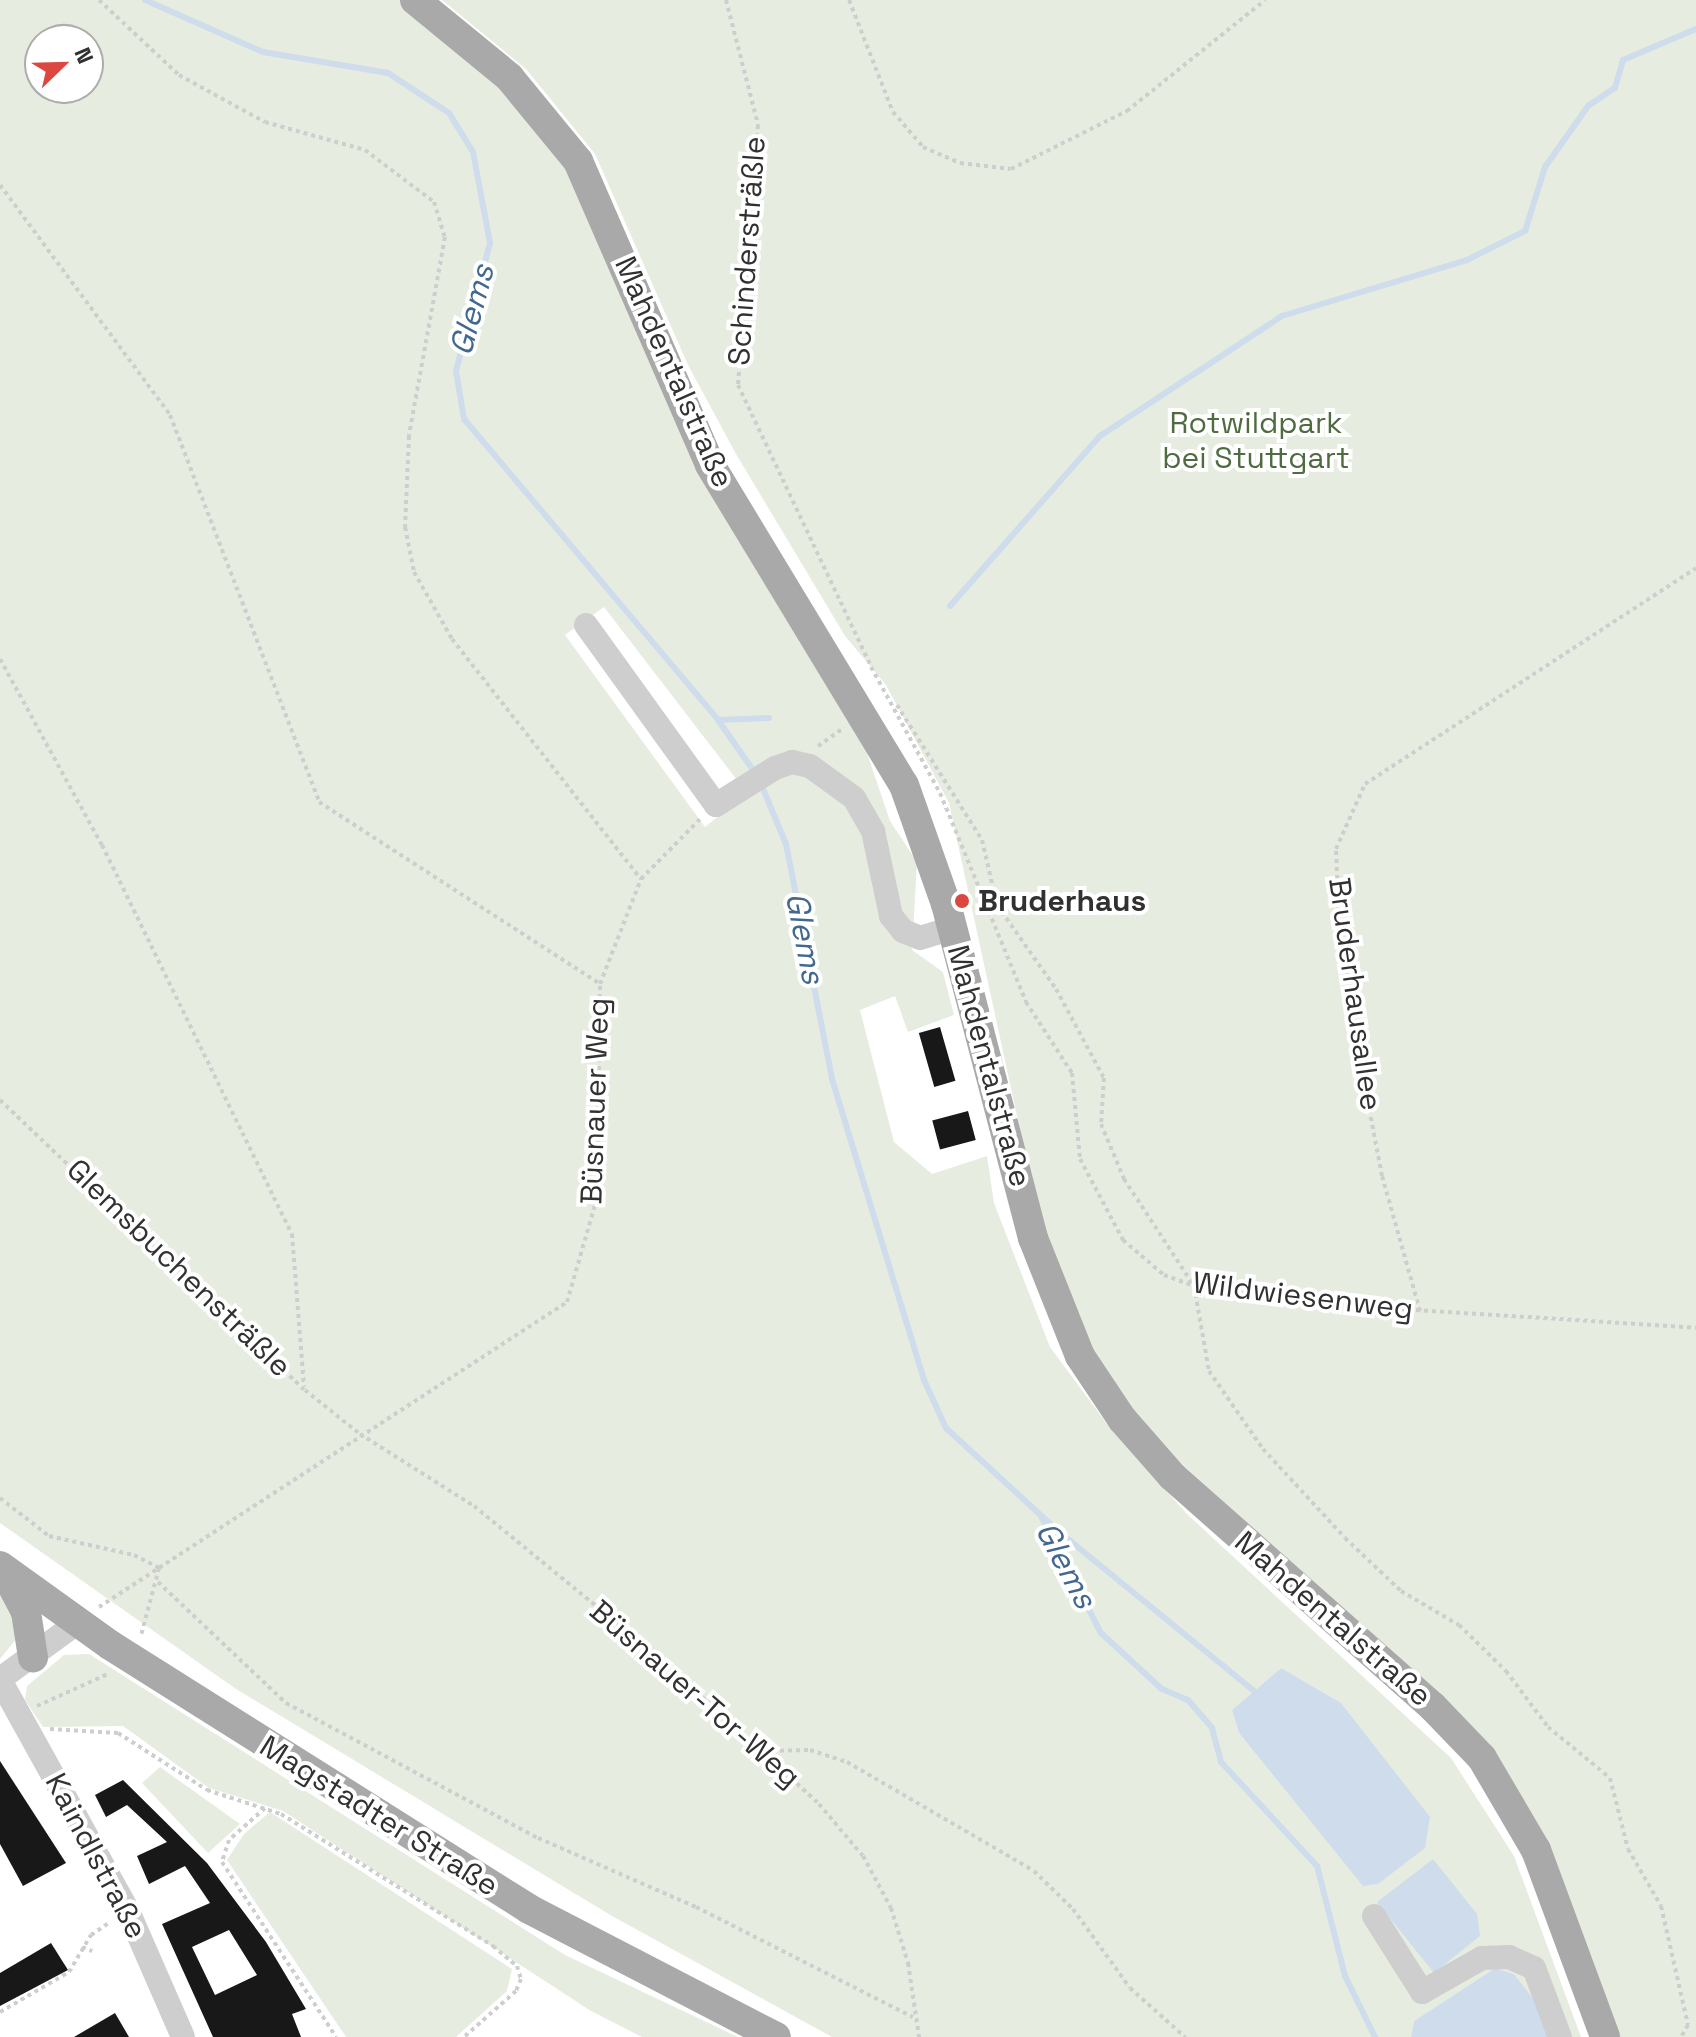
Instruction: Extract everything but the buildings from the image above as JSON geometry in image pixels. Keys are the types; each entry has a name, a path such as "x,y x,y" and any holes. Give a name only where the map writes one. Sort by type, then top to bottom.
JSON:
{"main road":[{"name":"Mahdentalstraße","path":"415,0 509,77 578,161 710,465 904,785 953,928 1033,1238 1080,1356 1122,1419 1172,1476 1409,1685 1482,1758 1536,1850 1605,2037"},
{"name":"Magstadter Straße","path":"2,1567 77,1623 529,1909 776,2037"},
{"path":"2,1567 26,1612 33,1657"}],"street":[{"path":"586,625 724,798 775,768 792,762 810,766 854,798 873,831 891,916 903,931 920,938 953,928"},
{"path":"0,1680 77,1623"},
{"name":"Kaindlstraße","path":"0,1680 128,1911 183,2037"},
{"path":"1374,1916 1422,1992 1482,1958 1509,1957 1534,1968 1560,2037"}],"path":[{"path":"99,0 179,75 265,122 365,150 434,202 445,237 409,436 405,527 414,572 452,639 641,879"},
{"name":"Schindersträßle","path":"726,0 758,125 738,385 871,667"},
{"path":"849,0 893,112 923,147 960,163 1011,169 1127,111 1265,0"},
{"path":"0,185 170,415 319,802 600,984"},
{"name":"Bruderhausallee","path":"1420,1312 1382,1176 1362,1071 1339,919 1336,849 1365,784 1696,568"},
{"path":"0,659 102,845 292,1234 305,1390"},
{"path":"871,667 982,840 997,905 1056,989 1104,1078 1101,1124 1124,1179 1194,1286 1209,1371 1263,1449 1345,1538 1401,1591 1459,1625 1506,1671 1548,1727 1610,1778 1628,1849 1661,1906 1688,2025 1681,2037"},
{"name":"Wildwiesenweg","path":"871,667 940,793 1026,1002 1072,1073 1080,1159 1123,1240 1164,1275 1194,1286 1420,1312 1696,1328"},
{"name":"Büsnauer Weg","path":"77,1623 360,1434 462,1375 567,1302 597,1198 600,984 641,879 724,798"},
{"name":"Glemsbuchensträßle","path":"0,1100 305,1390 360,1434"},
{"name":"Büsnauer-Tor-Weg","path":"360,1434 474,1506 764,1751 863,1856 891,1908 908,1963 919,2037"},
{"path":"0,1498 49,1536 134,1555 159,1568 158,1582 141,1637"},
{"path":"158,1582 286,1703 538,1838 696,1907 914,2018"},
{"path":"37,1706 110,1673"},
{"path":"28,1730 118,1733 207,1790 265,1808 493,1946 517,1966 516,1991 464,2037"},
{"path":"764,1751 810,1750 847,1762 1034,1871 1073,1909 1130,1988 1185,2037"},
{"path":"265,1808 229,1840 222,1862 336,2037"},
{"path":"0,2012 69,1972 82,1947 128,1911"},
{"path":"82,1947 92,1951"}],"green space":[{"path":"0,0 401,0 493,76 562,160 694,464 867,753 890,821 917,862 912,950 943,972 954,1015 908,1032 895,996 860,1010 894,1142 932,1174 987,1156 994,1203 1050,1347 1107,1424 1187,1514 1451,1758 1514,1856 1581,2037 1550,2037 1543,2013 1514,1974 1495,1968 1414,2021 1411,2037 832,2037 612,1916 236,1689 0,1523","holes":["604,607 747,793 705,827 565,635","1281,1668 1378,1884 1363,1885 1239,1733 1232,1710"]},
{"name":"Rotwildpark bei Stuttgart","path":"442,0 1696,0 1696,2037 1617,2037 1530,1813 1296,1567 1143,1429 1075,1325 1037,1208 949,803 886,685 845,636 736,454 688,365 595,154 526,69"},
{"path":"0,1591 9,1599 18,1637 0,1659"},
{"path":"89,1654 565,1955 738,2037 642,2037 591,2011 283,1811 209,1788 123,1726 43,1727 25,1700 27,1686 64,1655"},
{"path":"160,1767 240,1824 208,1853 142,1783"},
{"path":"270,1812 512,1969 507,1991 456,2037 346,2037 227,1860 244,1834"}],"water":[{"path":"1281,1668 1341,1703 1430,1817 1425,1848 1378,1884 1363,1886 1239,1733 1232,1710"},
{"path":"1433,1859 1477,1914 1480,1936 1434,1973 1377,1902"},
{"path":"1495,1968 1514,1974 1544,2013 1550,2037 1411,2037 1414,2021"}],"waterway":[{"name":"Glems","path":"145,0 263,52 388,73 449,113 473,152 490,243 456,371 464,419 718,720 756,774"},
{"path":"950,606 1100,436 1282,316 1467,260 1525,231 1545,167 1588,106 1615,88 1623,60 1696,29"},
{"path":"718,720 769,718"},
{"name":"Glems","path":"761,784 786,844 832,1079 924,1380 946,1428 1058,1531 1260,1696"},
{"name":"Glems","path":"1041,1516 1101,1633 1162,1689 1188,1700 1212,1728 1221,1762 1317,1866 1345,1976 1375,2037"}],"place":[{"name":"Bruderhaus","path":"962,901"}]}
